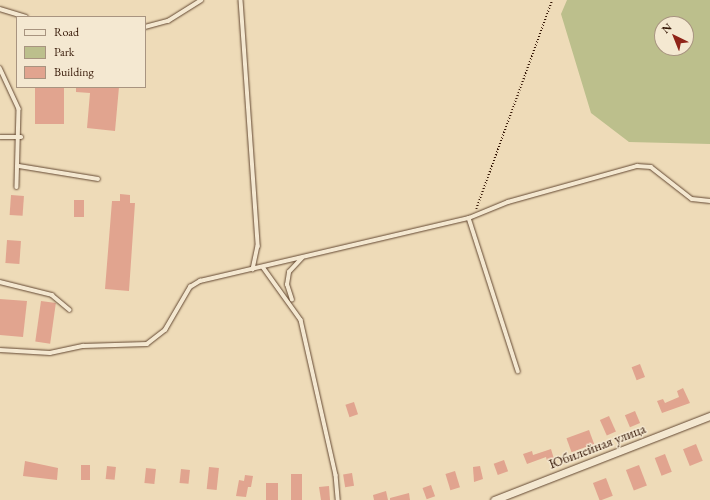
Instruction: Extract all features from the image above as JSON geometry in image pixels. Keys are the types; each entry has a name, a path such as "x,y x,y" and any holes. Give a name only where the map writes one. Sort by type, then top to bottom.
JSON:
{"street":[{"name":"Юбилейная улица","path":"494,500 710,416"}],"lane":[{"path":"146,27 168,21 201,0"},
{"path":"241,0 258,246 254,269"},
{"path":"0,8 23,16"},
{"path":"0,68 19,109 21,137 17,187"},
{"path":"0,136 21,137"},
{"path":"19,166 98,179"},
{"path":"0,350 50,353 83,346 147,344 165,330 190,287 214,277 263,267 469,218 508,202 637,166 651,167 692,199 710,201"},
{"path":"469,218 518,371"},
{"path":"303,257 290,272 287,285 301,320 315,379 338,500"},
{"path":"263,267 293,303"},
{"path":"0,282 52,295 70,310"}],"path":[{"path":"469,218 482,203 552,0"}],"green space":[{"path":"567,0 710,0 710,144 629,142 591,113 561,14"}],"building":[{"path":"35,88 64,88 64,124 35,124"},
{"path":"76,88 119,88 115,131 87,128 90,93 76,92"},
{"path":"120,194 130,195 130,203 135,203 129,291 105,289 112,201 120,201"},
{"path":"11,195 24,196 23,216 10,215"},
{"path":"74,200 84,200 84,217 74,217"},
{"path":"7,240 21,241 19,264 5,263"},
{"path":"0,299 27,301 23,337 0,335"},
{"path":"41,301 56,303 50,344 35,342"},
{"path":"640,364 645,377 637,380 632,367"},
{"path":"683,388 690,403 662,413 657,401 663,399 665,403 679,397 677,391"},
{"path":"354,402 358,414 349,417 345,405"},
{"path":"635,411 640,423 630,427 625,415"},
{"path":"609,416 616,432 607,436 600,420"},
{"path":"589,430 594,444 572,452 566,438"},
{"path":"696,444 703,461 690,466 683,449"},
{"path":"551,449 554,459 547,461 546,457 527,464 523,454 532,451 533,455"},
{"path":"665,454 672,472 662,476 655,458"},
{"path":"504,460 508,471 498,475 494,464"},
{"path":"25,461 58,468 57,480 23,476"},
{"path":"81,465 90,465 90,480 81,480"},
{"path":"639,465 647,486 634,491 626,470"},
{"path":"107,466 116,467 115,480 106,479"},
{"path":"480,466 483,479 474,482 473,467"},
{"path":"209,467 219,468 217,490 207,489"},
{"path":"146,468 156,469 154,484 144,483"},
{"path":"181,469 190,470 188,484 180,483"},
{"path":"455,471 460,487 450,490 445,474"},
{"path":"352,473 354,486 345,487 343,474"},
{"path":"291,474 302,474 302,500 291,500"},
{"path":"245,475 253,476 251,487 248,487 246,497 236,496 239,480 244,481"},
{"path":"606,478 613,496 599,500 593,483"},
{"path":"266,483 278,483 278,500 266,500"},
{"path":"431,485 435,496 427,499 423,488"},
{"path":"329,486 330,500 321,500 319,487"},
{"path":"386,491 388,500 374,500 373,495"},
{"path":"409,493 410,500 390,500 390,498"}]}
